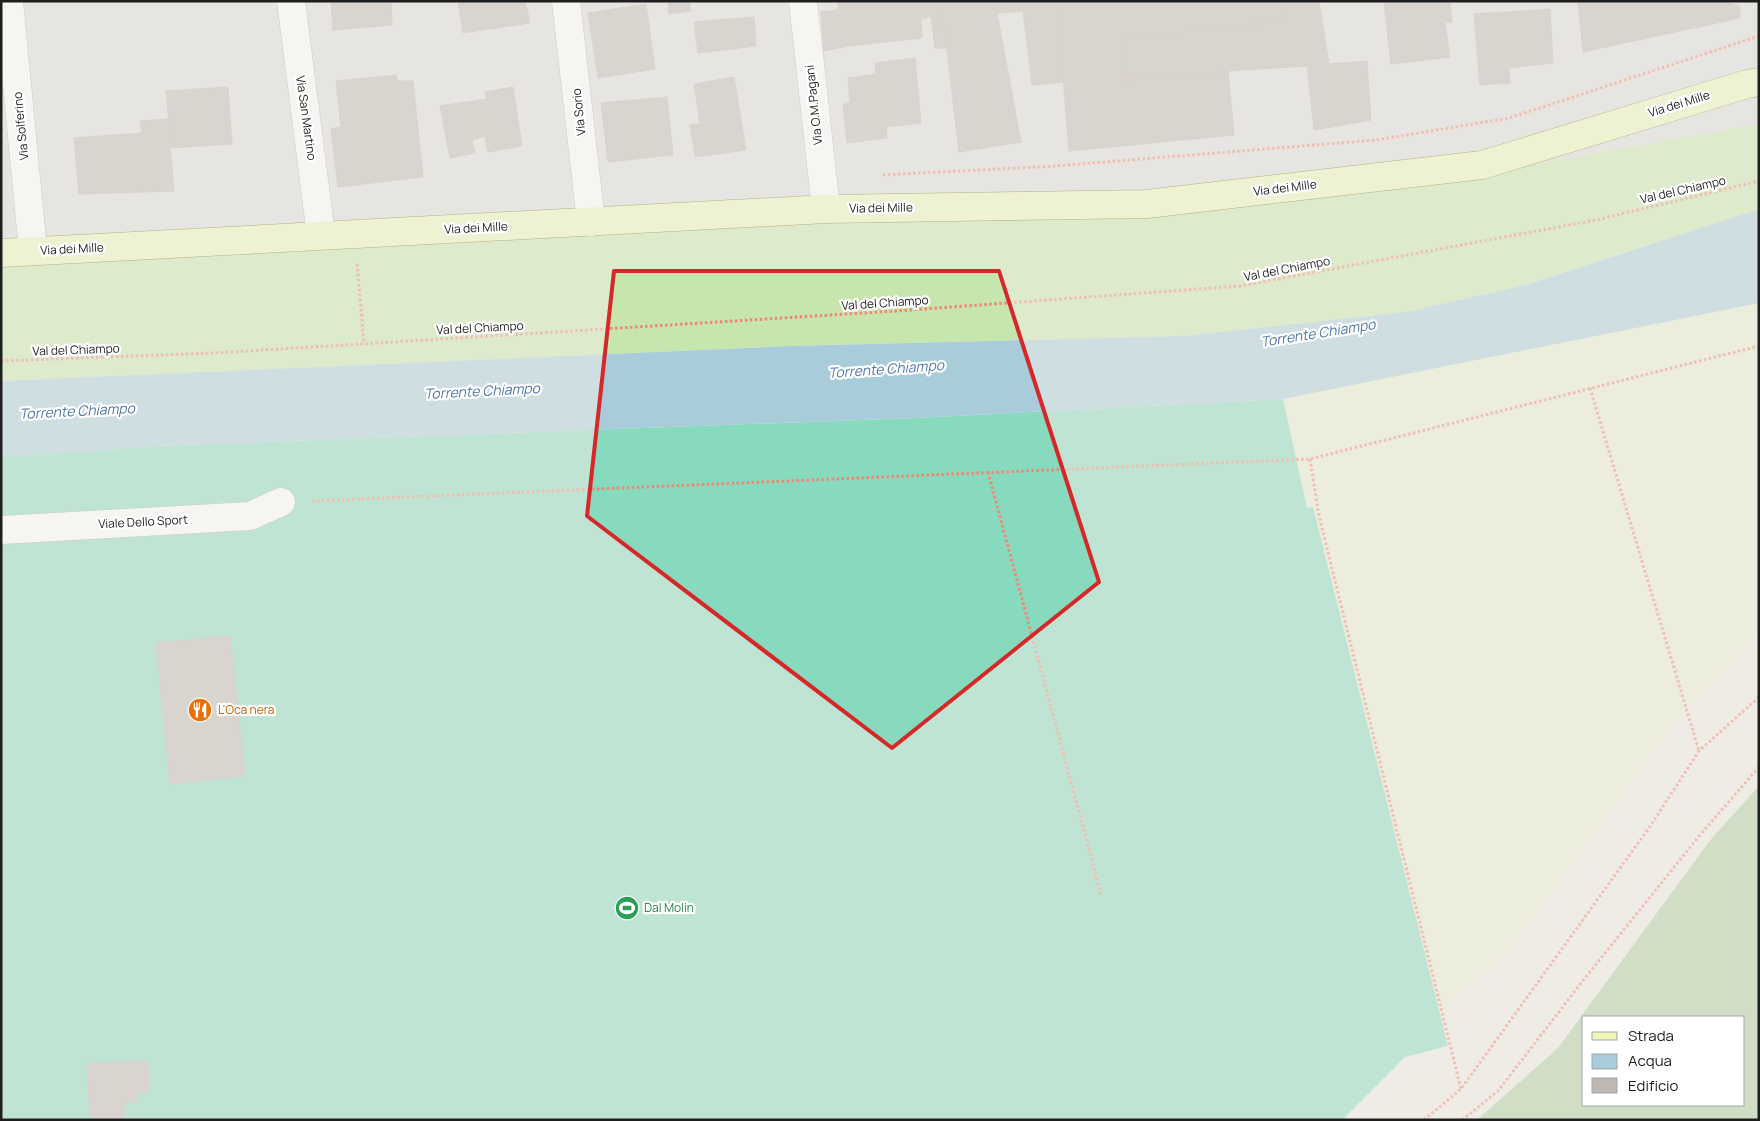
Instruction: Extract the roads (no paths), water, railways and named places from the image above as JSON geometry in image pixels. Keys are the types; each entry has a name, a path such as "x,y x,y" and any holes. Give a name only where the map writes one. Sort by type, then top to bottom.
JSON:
{"main road":[{"name":"Via dei Mille","path":"1,253 826,209 1147,204 1482,165 1755,78"}],"street":[{"name":"Via Solferino","path":"8,1 33,251"},
{"name":"Via San Martino","path":"291,1 321,235"},
{"name":"Via Sorio","path":"566,1 591,222"},
{"name":"Via O.M.Pagani","path":"803,1 826,209"},
{"name":"Viale Dello Sport","path":"1,530 250,516 281,502"}],"water":[{"name":"Torrente Chiampo","path":"1759,209 1759,303 1283,399 916,418 155,446 1,457 1,381 792,346 1183,336 1406,312 1529,284"}],"place":[{"name":"L'Oca nera","path":"200,710"},
{"name":"Dal Molin","path":"627,908"}]}
